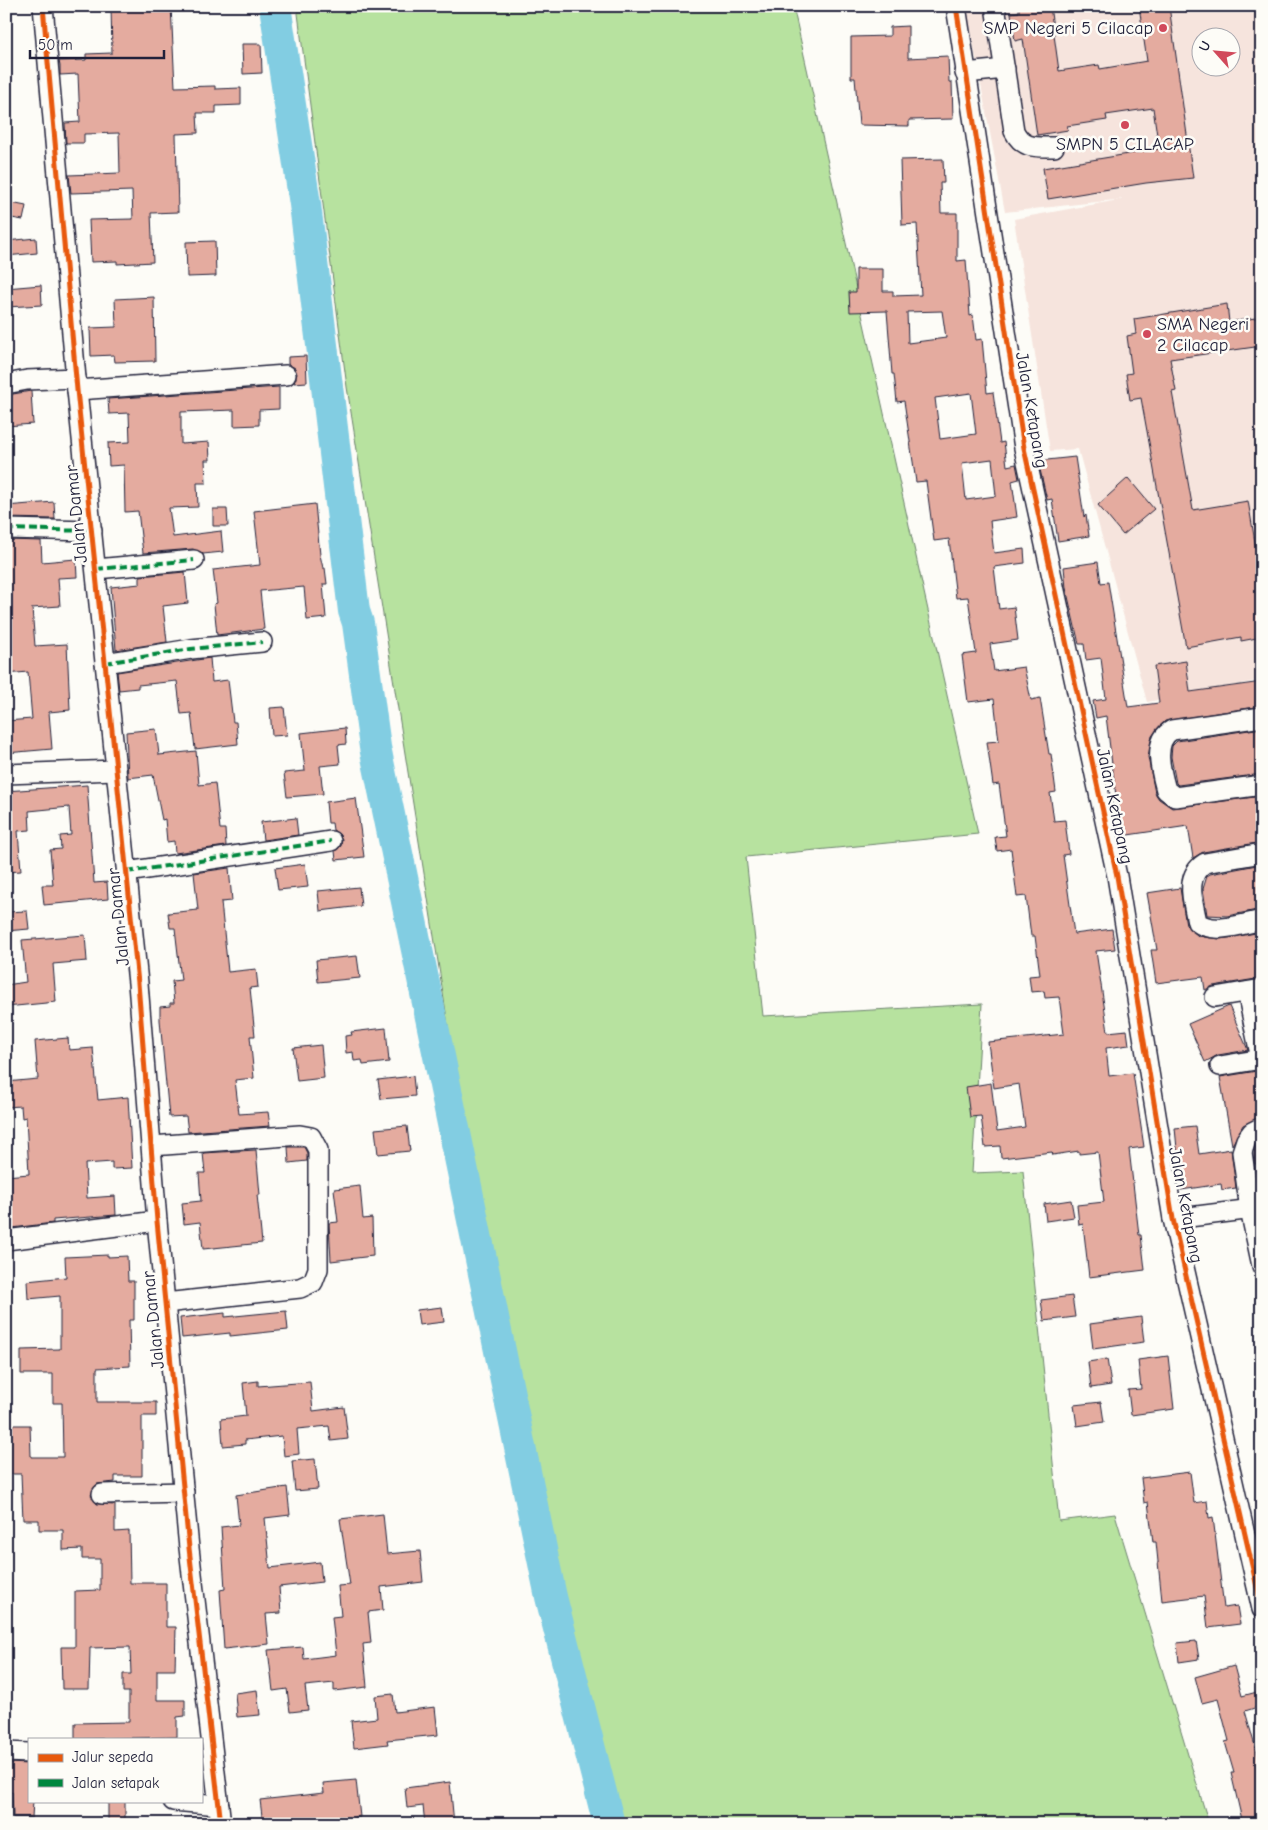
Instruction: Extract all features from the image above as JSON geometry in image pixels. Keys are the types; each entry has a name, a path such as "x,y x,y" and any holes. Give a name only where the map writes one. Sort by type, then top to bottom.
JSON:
{"street":[{"name":"Jalan Damar","path":"43,6 77,384 127,872 152,1146 157,1222 184,1492 207,1752 219,1805 221,1824"},
{"name":"Jalan Ketapang","path":"956,6 1024,448 1116,876 1173,1219 1262,1609"},
{"path":"995,6 1014,130 1018,138 1030,147 1054,147"},
{"path":"965,72 1005,69"},
{"path":"6,384 27,380 77,384 286,375"},
{"path":"6,529 92,531"},
{"path":"96,570 194,560"},
{"path":"105,662 190,649 262,642"},
{"path":"1262,717 1172,730 1165,734 1160,747 1166,790 1175,797 1262,785"},
{"path":"6,774 116,770"},
{"path":"127,872 331,841"},
{"path":"1262,853 1205,863 1197,868 1193,874 1191,885 1197,922 1203,927 1214,928 1262,920"},
{"path":"1215,997 1255,990 1261,1059 1220,1066"},
{"path":"1262,1127 1252,1132 1246,1140 1242,1152 1256,1209 1262,1266"},
{"path":"152,1146 300,1135 311,1137 318,1150 318,1260 313,1282 300,1288 165,1303"},
{"path":"1173,1219 1256,1209"},
{"path":"6,1240 157,1222"},
{"path":"102,1494 184,1492"},
{"path":"6,1752 28,1753"},
{"path":"184,1802 219,1805"}],"shaded area":[{"name":"SMA Negeri 2 Cilacap","path":"966,6 1262,6 1262,680 1147,702 1078,449 1050,451 1014,219 1124,199 1005,212"}],"green space":[{"path":"297,6 793,6 978,834 746,857 763,1016 982,1004 972,1173 1023,1171 1059,1521 1115,1514 1209,1824 623,1824 499,1347 347,387"}],"building":[{"path":"111,6 171,6 175,87 215,86 215,89 241,88 241,105 216,106 216,113 197,113 198,133 176,134 178,212 151,213 153,262 117,264 117,261 91,262 89,220 133,219 132,191 71,193 69,175 120,173 119,133 84,134 84,143 66,143 65,123 80,122 78,74 60,75 59,61 86,60 86,54 112,53"},
{"path":"1019,6 1050,6 1059,71 1099,65 1100,69 1147,61 1139,6 1169,6 1193,178 1146,183 1048,199 1043,168 1159,149 1153,108 1106,115 1107,120 1067,126 1068,130 1037,135 1023,39 1015,41 1011,13 1019,12"},
{"path":"908,26 908,58 948,56 949,82 952,82 953,119 909,120 909,126 859,125 855,78 851,78 851,37 890,36 890,27"},
{"path":"242,44 261,44 262,73 243,74"},
{"path":"943,159 944,183 940,183 941,213 957,213 957,261 966,260 970,316 973,315 976,340 982,339 987,393 993,392 1000,443 1004,442 1007,466 1016,464 1019,479 1012,481 1017,517 990,521 994,553 1024,549 1025,563 994,567 999,609 1014,607 1018,640 990,644 994,671 1024,667 1031,700 1040,698 1056,792 1050,793 1054,821 1065,820 1069,854 1063,855 1074,934 1112,929 1115,949 1096,951 1108,1032 1127,1030 1129,1045 1106,1048 1109,1076 1133,1073 1144,1147 1129,1149 1145,1270 1089,1277 1083,1224 1079,1225 1077,1205 1104,1202 1098,1152 1079,1154 1079,1151 1053,1155 1052,1152 1001,1158 1000,1146 985,1147 981,1116 970,1117 966,1087 991,1083 997,1131 1025,1127 1019,1084 994,1088 988,1042 1064,1034 1059,997 1045,998 1044,991 1031,992 1029,976 1040,975 1035,936 1031,936 1026,896 1017,897 1011,849 997,851 995,837 1006,836 999,784 993,785 987,742 999,741 994,699 968,702 962,655 976,653 968,597 956,598 949,539 934,541 926,481 916,482 904,401 897,402 894,374 892,374 887,311 850,312 849,292 856,292 856,269 883,269 883,291 893,291 893,296 921,295 917,224 902,225 900,160","holes":["942,311 946,338 908,343 907,312","971,393 976,434 940,439 935,398","992,459 996,496 966,500 962,463"]},
{"path":"6,202 26,206 23,220 6,217"},
{"path":"36,238 37,253 6,256 6,241"},
{"path":"215,241 216,276 187,277 186,242"},
{"path":"41,285 42,305 6,307 6,288"},
{"path":"154,297 155,361 115,362 114,355 91,356 90,328 116,327 115,299"},
{"path":"1227,304 1229,322 1262,317 1262,346 1170,359 1176,391 1172,392 1193,510 1248,501 1262,583 1262,637 1241,641 1241,637 1186,647 1141,398 1130,400 1126,374 1132,373 1127,336 1136,334 1134,319"},
{"path":"306,356 307,382 294,383 297,374 295,368 288,364 288,357"},
{"path":"279,387 279,409 259,410 259,425 234,426 234,410 181,412 181,444 209,442 210,460 205,460 206,483 197,483 198,507 169,508 173,537 221,531 223,552 203,554 193,549 143,553 138,511 125,512 124,465 109,466 108,443 130,442 129,413 109,414 108,399"},
{"path":"31,391 33,424 6,426 7,395"},
{"path":"1075,457 1084,517 1086,515 1089,536 1058,541 1052,499 1047,500 1038,461"},
{"path":"1128,478 1154,509 1123,535 1098,505"},
{"path":"54,502 55,519 6,518 6,506"},
{"path":"315,504 320,555 323,568 325,568 327,584 323,584 326,618 307,620 304,587 260,591 264,629 217,635 214,604 217,603 213,570 260,565 254,511"},
{"path":"213,509 227,509 228,526 213,526"},
{"path":"6,540 41,541 42,562 76,559 77,577 58,578 60,606 32,608 35,646 67,644 70,710 49,712 52,749 6,753 6,721 32,719 28,672 6,674"},
{"path":"1098,562 1101,583 1108,582 1128,707 1159,703 1154,666 1186,661 1190,692 1262,682 1262,706 1165,721 1152,736 1148,757 1155,793 1159,799 1172,808 1262,796 1262,842 1203,852 1193,858 1188,826 1121,836 1106,716 1096,718 1093,701 1106,699 1101,658 1086,660 1084,644 1079,644 1066,588 1064,567"},
{"path":"185,572 188,603 163,606 167,642 116,650 111,587 140,584 140,576"},
{"path":"210,658 212,682 228,680 233,722 236,722 238,744 195,749 191,713 181,714 177,681 138,685 138,688 119,690 117,672"},
{"path":"284,707 287,735 272,736 270,708"},
{"path":"345,728 346,744 338,745 340,764 320,766 323,794 287,797 284,773 305,771 301,733"},
{"path":"1262,728 1262,774 1178,785 1176,783 1171,757 1172,746 1177,741"},
{"path":"156,729 159,755 196,751 199,785 215,783 220,829 225,829 226,846 175,853 174,841 167,842 165,819 162,820 153,775 128,778 126,732"},
{"path":"87,785 94,883 107,882 108,899 44,905 42,885 53,885 50,850 61,849 60,836 71,835 69,807 29,811 30,830 18,831 21,871 6,872 6,791"},
{"path":"356,798 364,857 336,860 335,851 341,846 342,839 333,830 332,823 328,823 326,802"},
{"path":"296,818 298,835 263,840 261,822"},
{"path":"305,864 308,887 278,890 275,868"},
{"path":"1262,864 1262,909 1227,916 1207,915 1203,889 1207,876"},
{"path":"229,868 232,901 221,902 228,972 256,969 258,987 250,988 255,1036 250,1036 254,1078 235,1080 239,1114 268,1112 270,1126 188,1132 186,1116 169,1117 160,1020 160,1007 170,1006 170,1003 174,1003 172,981 181,980 175,928 170,928 168,913 198,910 194,873"},
{"path":"359,887 361,906 320,911 318,891"},
{"path":"1180,888 1186,925 1198,936 1220,939 1262,932 1262,978 1213,986 1205,990 1203,977 1156,983 1151,950 1157,950 1147,893"},
{"path":"27,911 29,929 6,931 6,912"},
{"path":"85,935 87,961 53,964 56,1002 6,1007 6,985 26,982 22,940"},
{"path":"357,956 360,978 318,982 316,960"},
{"path":"1229,1006 1248,1050 1218,1055 1205,1062 1188,1024"},
{"path":"386,1028 389,1062 363,1065 362,1060 354,1061 353,1052 346,1053 345,1036 352,1035 351,1032"},
{"path":"68,1038 69,1050 93,1048 98,1100 128,1097 132,1168 112,1169 112,1162 85,1164 87,1198 115,1196 116,1215 53,1220 53,1223 12,1228 8,1197 6,1197 6,1176 29,1174 26,1117 22,1118 21,1106 6,1107 6,1082 38,1079 35,1041"},
{"path":"321,1045 324,1078 297,1081 293,1048"},
{"path":"1257,1071 1262,1084 1262,1116 1243,1125 1232,1145 1220,1077"},
{"path":"413,1076 415,1096 381,1099 378,1080"},
{"path":"407,1126 410,1151 378,1154 375,1129"},
{"path":"1195,1126 1199,1154 1231,1149 1236,1188 1222,1190 1221,1184 1181,1190 1175,1128"},
{"path":"1262,1140 1262,1163 1255,1164 1254,1153 1256,1145"},
{"path":"288,1147 304,1147 307,1153 307,1161 289,1163"},
{"path":"256,1150 260,1195 257,1195 262,1243 203,1249 200,1222 184,1224 182,1203 201,1201 199,1173 205,1173 203,1153"},
{"path":"360,1186 363,1219 372,1218 373,1256 331,1261 329,1223 338,1222 334,1189"},
{"path":"1071,1200 1074,1217 1046,1221 1044,1204"},
{"path":"127,1256 128,1281 134,1281 134,1320 129,1320 130,1366 97,1368 97,1402 156,1402 156,1416 142,1416 142,1476 115,1476 115,1482 97,1484 91,1495 97,1504 115,1505 115,1532 129,1531 130,1583 166,1583 166,1627 176,1627 175,1670 157,1670 157,1700 185,1700 185,1716 177,1717 177,1737 75,1738 75,1723 129,1722 129,1692 123,1692 123,1674 131,1674 130,1647 90,1648 89,1689 62,1689 61,1647 75,1647 75,1591 100,1590 100,1559 82,1559 82,1549 63,1550 63,1530 39,1530 39,1520 23,1520 21,1474 6,1474 6,1457 9,1457 9,1425 30,1425 31,1457 63,1457 62,1403 53,1403 53,1374 21,1374 21,1350 60,1349 60,1296 28,1299 27,1281 66,1277 65,1257"},
{"path":"1072,1296 1075,1317 1044,1321 1041,1300"},
{"path":"442,1307 444,1322 419,1325 417,1310"},
{"path":"286,1311 288,1330 230,1336 230,1333 182,1338 180,1318 225,1313 225,1317"},
{"path":"1141,1317 1144,1342 1093,1349 1090,1324"},
{"path":"1168,1356 1174,1409 1131,1415 1128,1390 1141,1389 1138,1360"},
{"path":"1107,1359 1111,1385 1091,1388 1088,1362"},
{"path":"258,1381 258,1386 310,1382 313,1411 344,1407 348,1439 331,1441 329,1426 297,1429 299,1454 284,1456 282,1436 245,1440 245,1444 223,1446 221,1419 246,1416 243,1383"},
{"path":"1101,1402 1104,1422 1077,1426 1074,1405"},
{"path":"315,1459 318,1489 295,1491 292,1461"},
{"path":"1190,1472 1194,1503 1207,1501 1209,1518 1213,1517 1224,1608 1237,1606 1240,1624 1208,1628 1204,1596 1162,1601 1156,1542 1153,1542 1148,1502 1144,1503 1141,1478"},
{"path":"287,1487 290,1515 265,1518 270,1568 320,1562 322,1582 279,1587 281,1613 266,1614 269,1644 224,1649 220,1590 225,1589 221,1527 239,1525 236,1495"},
{"path":"383,1514 387,1554 420,1551 423,1582 381,1587 383,1610 368,1612 371,1643 363,1644 367,1687 334,1691 334,1683 305,1686 308,1710 290,1712 287,1689 273,1691 268,1650 303,1647 304,1659 336,1655 332,1617 341,1616 338,1586 350,1585 340,1519"},
{"path":"1196,1641 1199,1659 1179,1662 1177,1643"},
{"path":"1234,1666 1242,1696 1257,1692 1261,1706 1245,1711 1262,1771 1262,1824 1243,1824 1231,1773 1234,1773 1225,1742 1229,1741 1218,1699 1202,1703 1195,1677"},
{"path":"257,1690 260,1715 237,1717 235,1693"},
{"path":"393,1694 395,1712 435,1707 438,1735 387,1740 388,1744 354,1748 351,1721 377,1718 375,1696"},
{"path":"8,1763 28,1764 28,1802 33,1802 32,1817 13,1817 12,1792 9,1793"},
{"path":"356,1780 360,1817 354,1817 355,1824 324,1824 324,1820 263,1824 260,1800 324,1793 323,1783"},
{"path":"450,1782 454,1824 425,1824 423,1806 407,1808 405,1788"},
{"path":"108,1802 125,1802 125,1824 108,1824"}],"waterway":[{"path":"275,6 305,204 354,611 358,623 375,747 551,1597 609,1824"}],"marked path":[{"path":"6,529 92,531"},
{"path":"96,569 194,560"},
{"path":"105,663 191,649 262,642"},
{"path":"127,872 331,841"}],"cycle path":[{"path":"43,6 77,390 138,983 157,1221 189,1548 221,1824"},
{"path":"956,6 1024,448 1117,876 1173,1219 1262,1609"}],"place":[{"name":"SMP Negeri 5 Cilacap","path":"1163,28"},
{"name":"SMPN 5 CILACAP","path":"1125,125"},
{"name":"SMA Negeri 2 Cilacap","path":"1147,334"}]}
